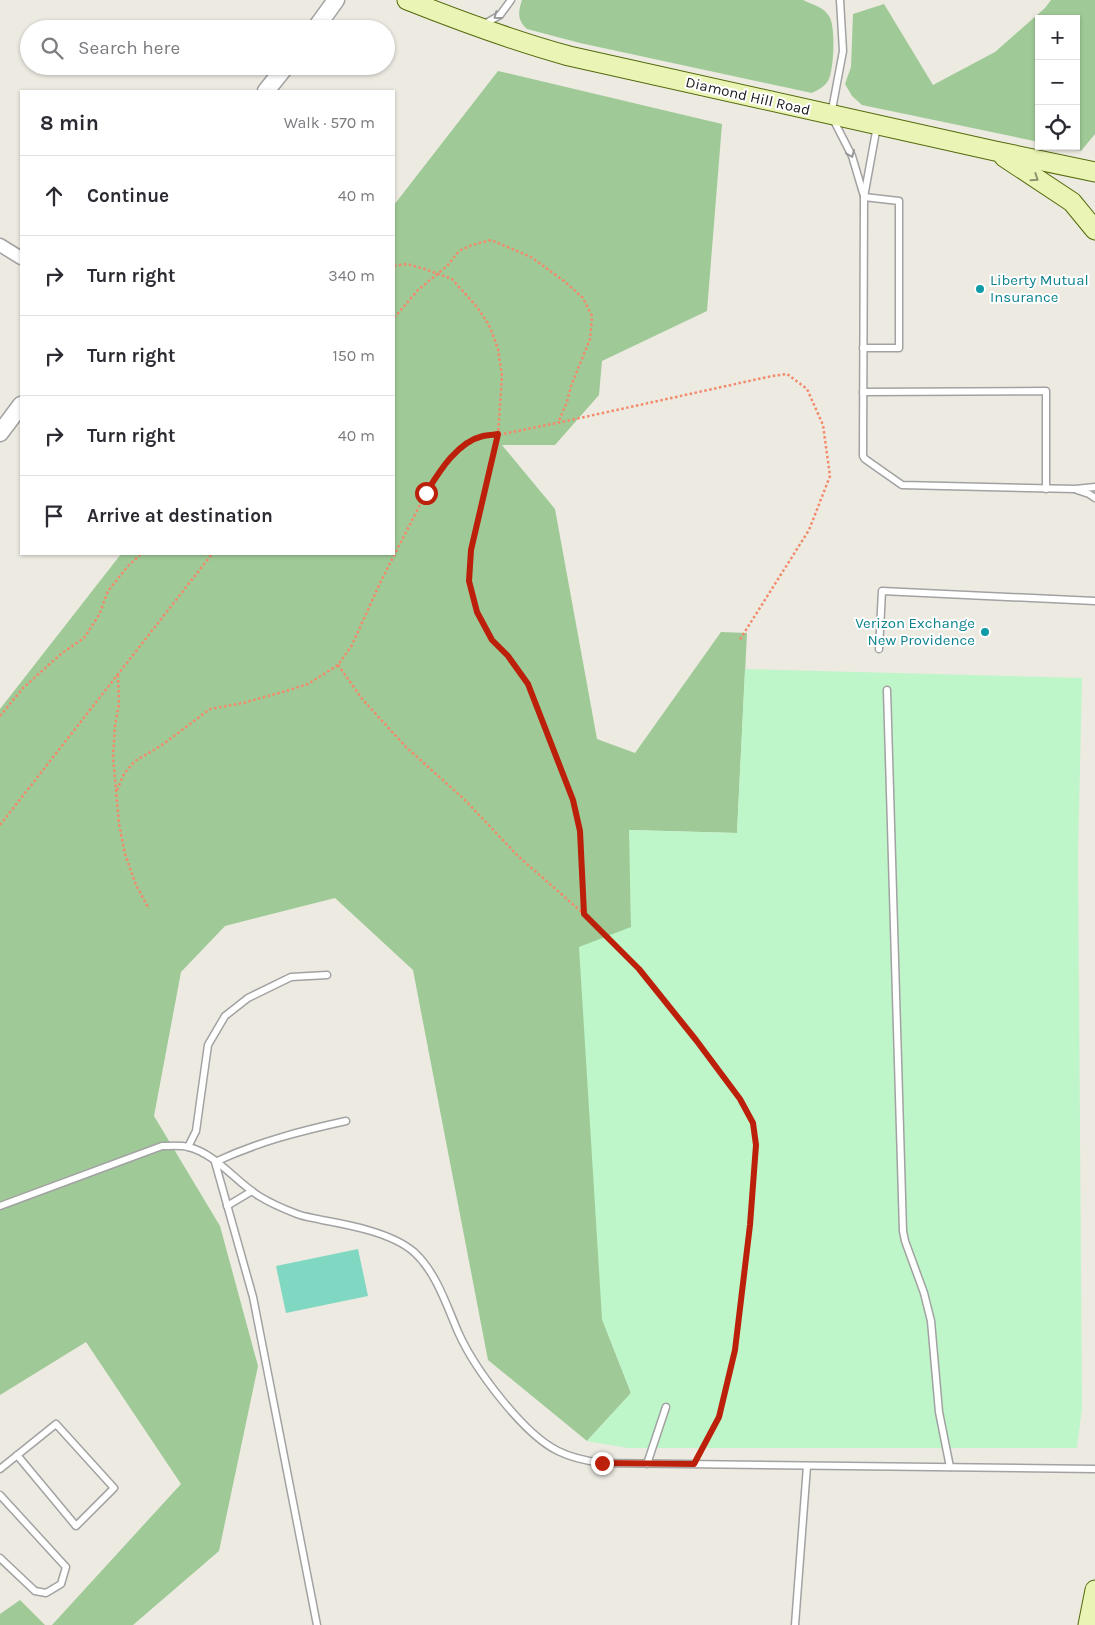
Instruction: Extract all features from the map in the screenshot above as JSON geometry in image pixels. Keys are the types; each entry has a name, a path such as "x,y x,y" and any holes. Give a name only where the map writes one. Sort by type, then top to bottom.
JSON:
{"main road":[{"name":"Diamond Hill Road","path":"407,0 478,28 569,56 1095,172"},
{"path":"995,151 1072,202 1095,230"},
{"path":"1088,1625 1095,1590"}],"street":[{"path":"322,20 336,0"},
{"path":"267,90 279,75"},
{"path":"0,245 20,257"},
{"path":"0,433 20,407"}],"lane":[{"path":"478,28 500,15 512,0"},
{"path":"840,0 843,51 831,115 852,156 864,197"},
{"path":"877,125 864,197 863,456 902,485 1075,490 1095,486"},
{"path":"863,348 899,348 899,201 864,197"},
{"path":"863,392 1046,391 1046,489"},
{"path":"1075,490 1095,498"},
{"path":"879,649 882,591 1095,601"},
{"path":"887,690 903,1231 924,1293 931,1321 939,1412 950,1467"},
{"path":"188,1147 196,1130 208,1045 225,1016 248,998 292,977 327,975"},
{"path":"215,1162 234,1153 292,1133 346,1121"},
{"path":"0,1206 162,1146 188,1147 206,1154 259,1197 298,1214 376,1233 398,1242 414,1252 428,1267 473,1360 502,1400 520,1420 557,1451 579,1459 602,1463 647,1464 1095,1469"},
{"path":"215,1162 254,1297 317,1625"},
{"path":"227,1206 252,1191"},
{"path":"647,1464 666,1407"},
{"path":"0,1469 17,1455 56,1424 114,1488 76,1526 17,1455"},
{"path":"795,1625 806,1466"},
{"path":"0,1495 66,1566 61,1584 46,1593 35,1591 0,1558"}],"path":[{"path":"395,317 418,290 438,274 459,251 472,245 491,240 531,257 564,280 583,298 592,316 590,339 571,386 567,402 557,423"},
{"path":"395,266 407,264 452,279 477,307 489,325 498,349 502,376 498,434 471,550 469,581 477,612 492,640 508,656 528,684 573,800 580,831 584,914"},
{"path":"395,553 442,466 462,447 482,436 557,423 787,374 807,389 823,425 830,476 809,530 739,641"},
{"path":"0,716 23,688 62,653 84,638 99,616 108,591 128,566 140,555"},
{"path":"0,825 211,555"},
{"path":"117,790 124,774 135,761 162,745 210,709 244,703 286,692 308,684 338,665 352,645 394,555"},
{"path":"338,665 363,700 406,747 464,799 518,856 584,914 645,976 740,1099 753,1123 756,1145 750,1225 735,1350 719,1417 694,1464"},
{"path":"118,674 114,756 119,824 125,854 136,885 149,909"}],"green space":[{"path":"522,0 803,0 824,10 829,16 833,29 832,68 825,85 812,93 580,43 527,29 519,16"},
{"path":"1051,0 1095,0 1095,134 1081,151 1077,150 1080,150 1080,15 1037,15"},
{"path":"884,4 933,85 995,52 1035,17 1035,141 862,105 852,96 845,84 851,67 853,14"},
{"path":"498,71 722,124 707,311 602,361 599,395 555,445 502,445 555,509 597,739 635,753 721,632 747,633 737,833 630,830 631,927 602,1319 631,1393 587,1441 488,1360 413,970 335,898 225,926 181,972 154,1116 220,1226 258,1366 219,1551 133,1625 52,1625 181,1484 86,1342 0,1395 0,709 120,555 395,555 395,204"},
{"path":"745,669 1082,678 1078,855 1082,1408 1077,1448 628,1448 587,1441 631,1393 602,1319 579,947 631,927 629,830 737,833"},
{"path":"358,1249 368,1296 286,1313 276,1266"},
{"path":"20,1600 45,1625 0,1625 0,1614"}],"place":[{"name":"Liberty Mutual Insurance","path":"980,289"},
{"name":"Verizon Exchange New Providence","path":"985,632"}],"route":[{"path":"426,493 442,466 462,447 482,436 498,434 471,550 469,581 477,612 492,640 508,656 528,684 573,800 580,831 584,914 639,969 740,1099 753,1123 756,1145 750,1225 735,1350 719,1417 694,1464 602,1463"}]}
